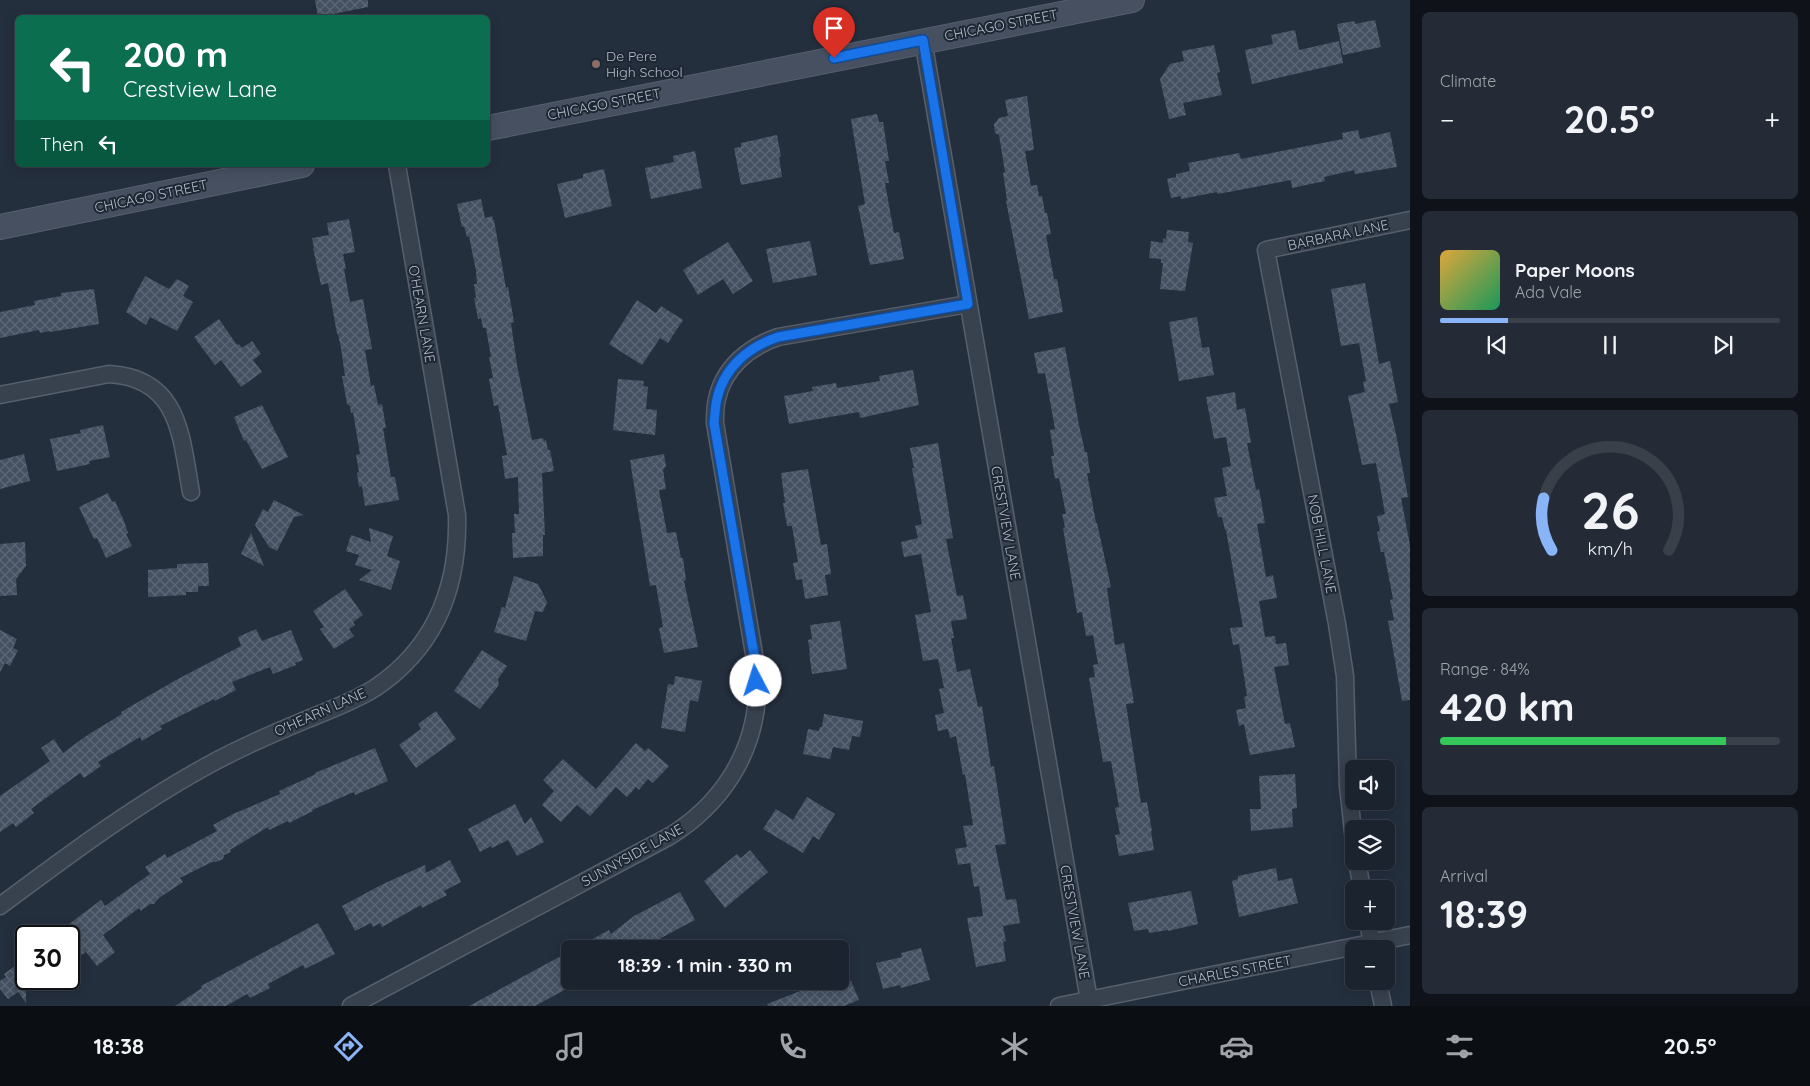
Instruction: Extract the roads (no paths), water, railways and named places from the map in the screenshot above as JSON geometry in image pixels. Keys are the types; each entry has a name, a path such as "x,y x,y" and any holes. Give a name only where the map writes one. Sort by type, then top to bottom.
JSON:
{"street":[{"name":"CHICAGO STREET","path":"490,128 923,40 1132,0"},
{"name":"CRESTVIEW LANE","path":"923,40 1089,1003"},
{"name":"CHICAGO STREET","path":"0,227 292,167"},
{"name":"O'HEARN LANE","path":"0,906 81,845 142,804 197,771 271,734 346,703 374,688 397,671 417,650 433,626 446,600 454,573 458,544 457,515 396,167"},
{"name":"BARBARA LANE","path":"1266,250 1410,220"},
{"name":"NOB HILL LANE","path":"1266,250 1337,624 1345,676 1348,786 1352,820"},
{"name":"SUNNYSIDE LANE","path":"351,1006 670,836 702,813 720,794 734,773 745,750 754,722 757,696 756,666 714,423 717,399 722,385 734,364 762,342 778,337 968,304"},
{"path":"0,395 108,374 119,374 138,380 158,393 173,411 180,428 191,492"},
{"name":"CHARLES STREET","path":"1393,940 1410,935"},
{"name":"CHARLES STREET","path":"1059,1006 1089,1003 1345,951"},
{"path":"1380,990 1383,1006"}],"place":[{"name":"De Pere High School","path":"596,64"}]}
